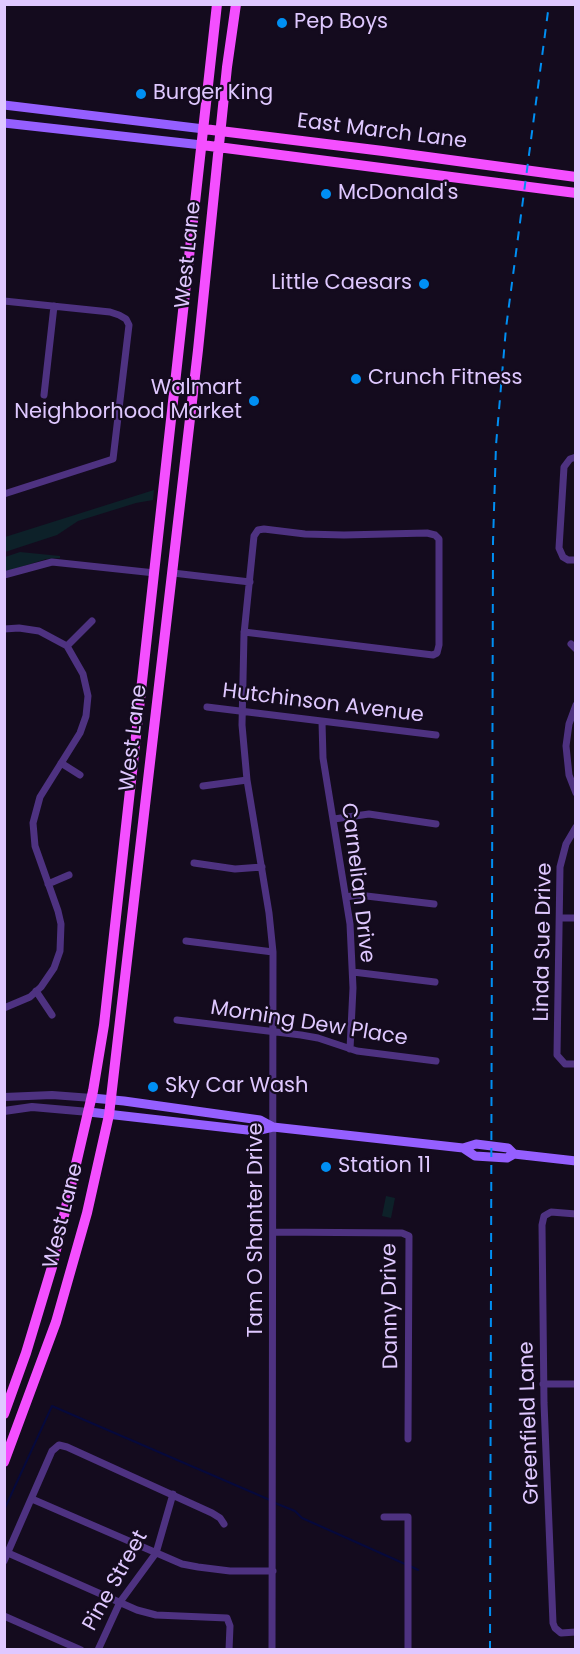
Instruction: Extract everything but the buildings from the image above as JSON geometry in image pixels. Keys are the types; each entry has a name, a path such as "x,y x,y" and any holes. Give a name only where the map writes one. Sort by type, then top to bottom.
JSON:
{"main road":[{"name":"West Lane","path":"4,1414 26,1353 52,1267 92,1098 105,1014 217,4"},
{"name":"West Lane","path":"4,1462 56,1322 87,1214 109,1115 236,4"},
{"name":"East March Lane","path":"4,105 373,149 576,177"},
{"name":"East March Lane","path":"4,123 202,145 576,193"},
{"path":"92,1098 260,1120 273,1127"},
{"path":"88,1112 256,1131 273,1127 463,1148 475,1156 507,1158 514,1154 576,1161"}],"street":[{"path":"4,301 119,315 126,319 129,325 113,459 4,494"},
{"path":"44,395 54,306"},
{"path":"576,457 570,459 564,466 559,548 561,555 568,560 576,560"},
{"name":"Tam O Shanter Drive","path":"244,632 431,656 439,650 440,543 435,535 427,533 345,535 305,534 261,529 254,536 244,632 242,710 248,780 273,952 272,1650"},
{"path":"4,575 33,566 60,562 155,573"},
{"path":"172,573 250,582"},
{"path":"67,646 92,621"},
{"path":"4,629 32,629 49,635 67,646 83,674 88,702 80,734 40,797 33,822 35,846 61,924 61,945 54,968 36,991 30,997 4,1008"},
{"path":"576,705 569,724 566,746 569,775 576,793"},
{"name":"Hutchinson Avenue","path":"207,707 436,735"},
{"name":"Carnelian Drive","path":"322,722 324,758 346,897 352,972 350,1049"},
{"path":"61,763 80,775"},
{"path":"203,786 248,780"},
{"path":"334,819 369,814 436,824"},
{"name":"Linda Sue Drive","path":"576,827 566,844 561,860 557,1055 565,1064 576,1064"},
{"path":"194,863 235,868 262,867"},
{"path":"48,884 69,875"},
{"path":"346,897 357,895 435,904"},
{"path":"560,918 576,918"},
{"path":"186,941 273,952"},
{"path":"352,972 435,982"},
{"path":"36,991 52,1015"},
{"name":"Morning Dew Place","path":"177,1020 318,1038 350,1049 436,1061"},
{"path":"4,1097 52,1095 92,1098"},
{"path":"4,1111 32,1107 88,1112"},
{"name":"Greenfield Lane","path":"576,1214 554,1212 547,1214 544,1216 542,1225 543,1384 553,1623 557,1631 576,1632"},
{"name":"Danny Drive","path":"273,1232 402,1233 409,1236 408,1439"},
{"path":"543,1384 576,1384"},
{"path":"224,1524 212,1513 173,1494 59,1445 52,1451 6,1557 137,1610 156,1615 227,1618 230,1626 230,1650"},
{"name":"Pine Street","path":"98,1650 120,1602 156,1553 173,1494"},
{"path":"32,1499 156,1553 198,1567 230,1571 273,1571"},
{"path":"384,1517 408,1517 408,1650"},
{"path":"4,1616 81,1650"}],"shaded area":[{"path":"154,490 153,500 78,521 57,535 5,552 5,537"},
{"path":"20,552 60,556 60,558 46,559 5,572 5,557"},
{"path":"386,1196 395,1198 391,1218 382,1216"}],"waterway":[{"path":"4,1510 52,1406 270,1500"},
{"path":"275,1503 295,1511 302,1518 405,1564"},
{"path":"410,1566 418,1570"}],"railway":[{"path":"490,1650 493,542 496,445 506,328 549,4"}],"place":[{"name":"Pep Boys","path":"282,23"},
{"name":"Burger King","path":"141,94"},
{"name":"McDonald's","path":"326,194"},
{"name":"Little Caesars","path":"424,284"},
{"name":"Crunch Fitness","path":"356,379"},
{"name":"Walmart Neighborhood Market","path":"254,401"},
{"name":"Sky Car Wash","path":"153,1087"},
{"name":"Station 11","path":"326,1167"}]}
